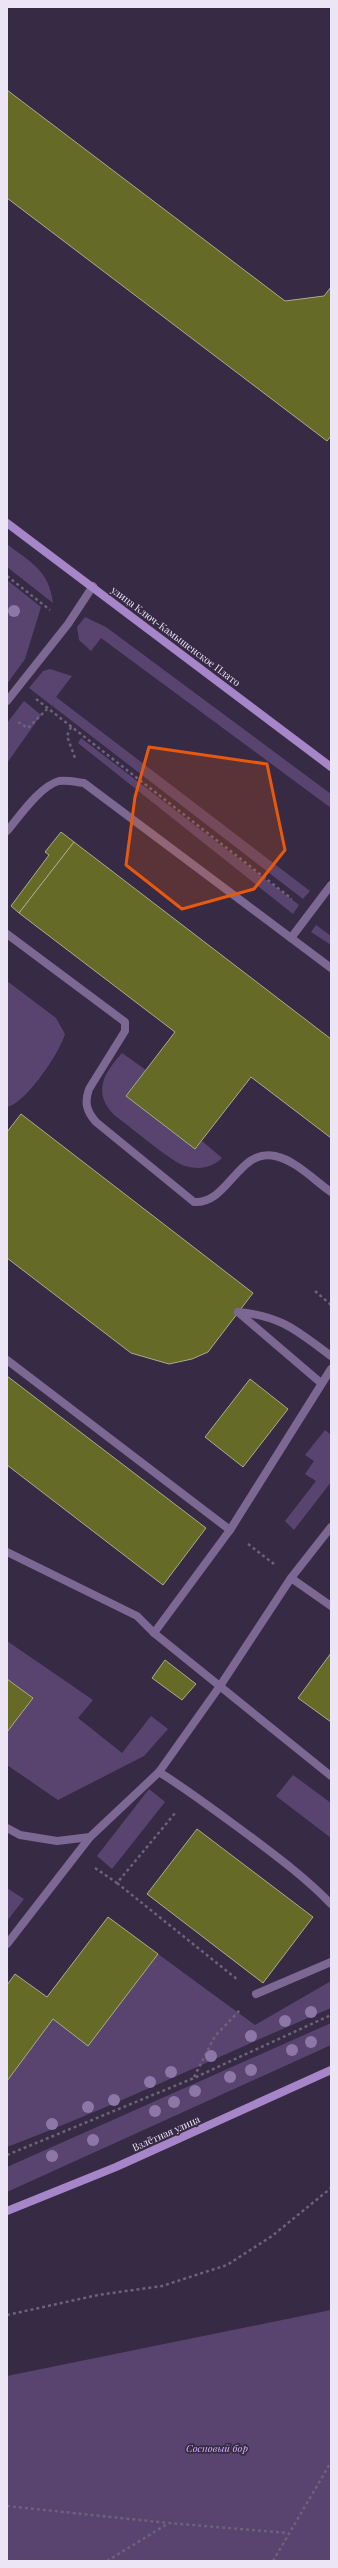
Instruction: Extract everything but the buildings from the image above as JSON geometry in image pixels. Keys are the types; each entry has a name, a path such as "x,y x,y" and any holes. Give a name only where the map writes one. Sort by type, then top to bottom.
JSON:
{"street":[{"name":"улица Ключ-Камышенское Плато","path":"7,523 93,586 331,767"},
{"name":"Взлётная улица","path":"7,2210 116,2167 331,2070"}],"lane":[{"path":"7,701 68,624 93,586"},
{"path":"7,831 30,804 52,784 71,781 84,783 331,968"},
{"path":"291,938 331,885"},
{"path":"7,934 125,1022 125,1031 86,1096 87,1111 96,1122 194,1202 211,1200 247,1164 264,1156 274,1156 290,1162 331,1192"},
{"path":"321,1383 238,1312 259,1314 276,1319 331,1356"},
{"path":"7,1360 230,1530"},
{"path":"154,1632 230,1530 331,1369"},
{"path":"7,1944 90,1837 159,1772 220,1686 291,1578 331,1527"},
{"path":"7,1552 137,1616 154,1632 331,1776"},
{"path":"291,1578 331,1606"},
{"path":"159,1772 191,1792 312,1884 331,1904"},
{"path":"7,1828 20,1835 57,1841 90,1837"},
{"path":"256,1994 331,1962"}],"path":[{"path":"7,576 68,624"},
{"path":"20,685 47,709 71,726 310,914"},
{"path":"12,717 28,728 47,709"},
{"path":"71,726 67,736 84,783"},
{"path":"315,1291 331,1305"},
{"path":"230,1530 291,1578"},
{"path":"118,1883 191,1792"},
{"path":"75,1855 118,1883 256,1994 215,2036 194,2078"},
{"path":"7,2155 194,2078 331,2015"},
{"path":"7,2315 98,2296 162,2286 227,2265 272,2236 331,2188"},
{"path":"273,2561 288,2533 331,2462"},
{"path":"7,2506 169,2523 288,2533"},
{"path":"107,2561 169,2523"}],"highlighted area":[{"path":"149,747 267,764 285,850 254,889 182,909 126,865 135,797"}],"green space":[{"path":"7,544 38,568 48,583 53,603 7,567"},
{"path":"7,580 41,607 25,659 7,684"},
{"path":"85,617 106,627 331,794 331,808 101,638 91,651 79,640 77,627"},
{"path":"50,669 72,676 56,697 310,891 303,899 29,688 43,671"},
{"path":"24,701 41,715 7,763 7,723"},
{"path":"81,738 299,905 293,914 78,743"},
{"path":"316,925 331,936 331,945 311,932"},
{"path":"7,981 56,1018 65,1034 62,1042 41,1076 23,1096 15,1103 7,1107"},
{"path":"122,1053 146,1070 126,1096 195,1149 202,1141 222,1158 214,1164 205,1167 196,1168 185,1166 161,1151 114,1115 107,1107 103,1098 103,1083 110,1068"},
{"path":"325,1430 331,1435 331,1482 294,1530 285,1521 316,1481 305,1474 314,1461 305,1455"},
{"path":"7,1641 93,1700 78,1718 122,1753 151,1716 168,1729 144,1756 58,1800 7,1765 7,1732 32,1698 7,1679"},
{"path":"293,1775 331,1803 331,1838 276,1796"},
{"path":"149,1789 165,1802 112,1869 97,1856"},
{"path":"7,1888 24,1899 7,1921"},
{"path":"158,1954 255,2025 331,1981 331,2008 129,2097 7,2147 7,2081 53,2019 88,2046"},
{"path":"331,2023 331,2045 7,2192 7,2167"},
{"name":"Сосновый бор","path":"331,2310 331,2561 7,2561 7,2376"}]}
